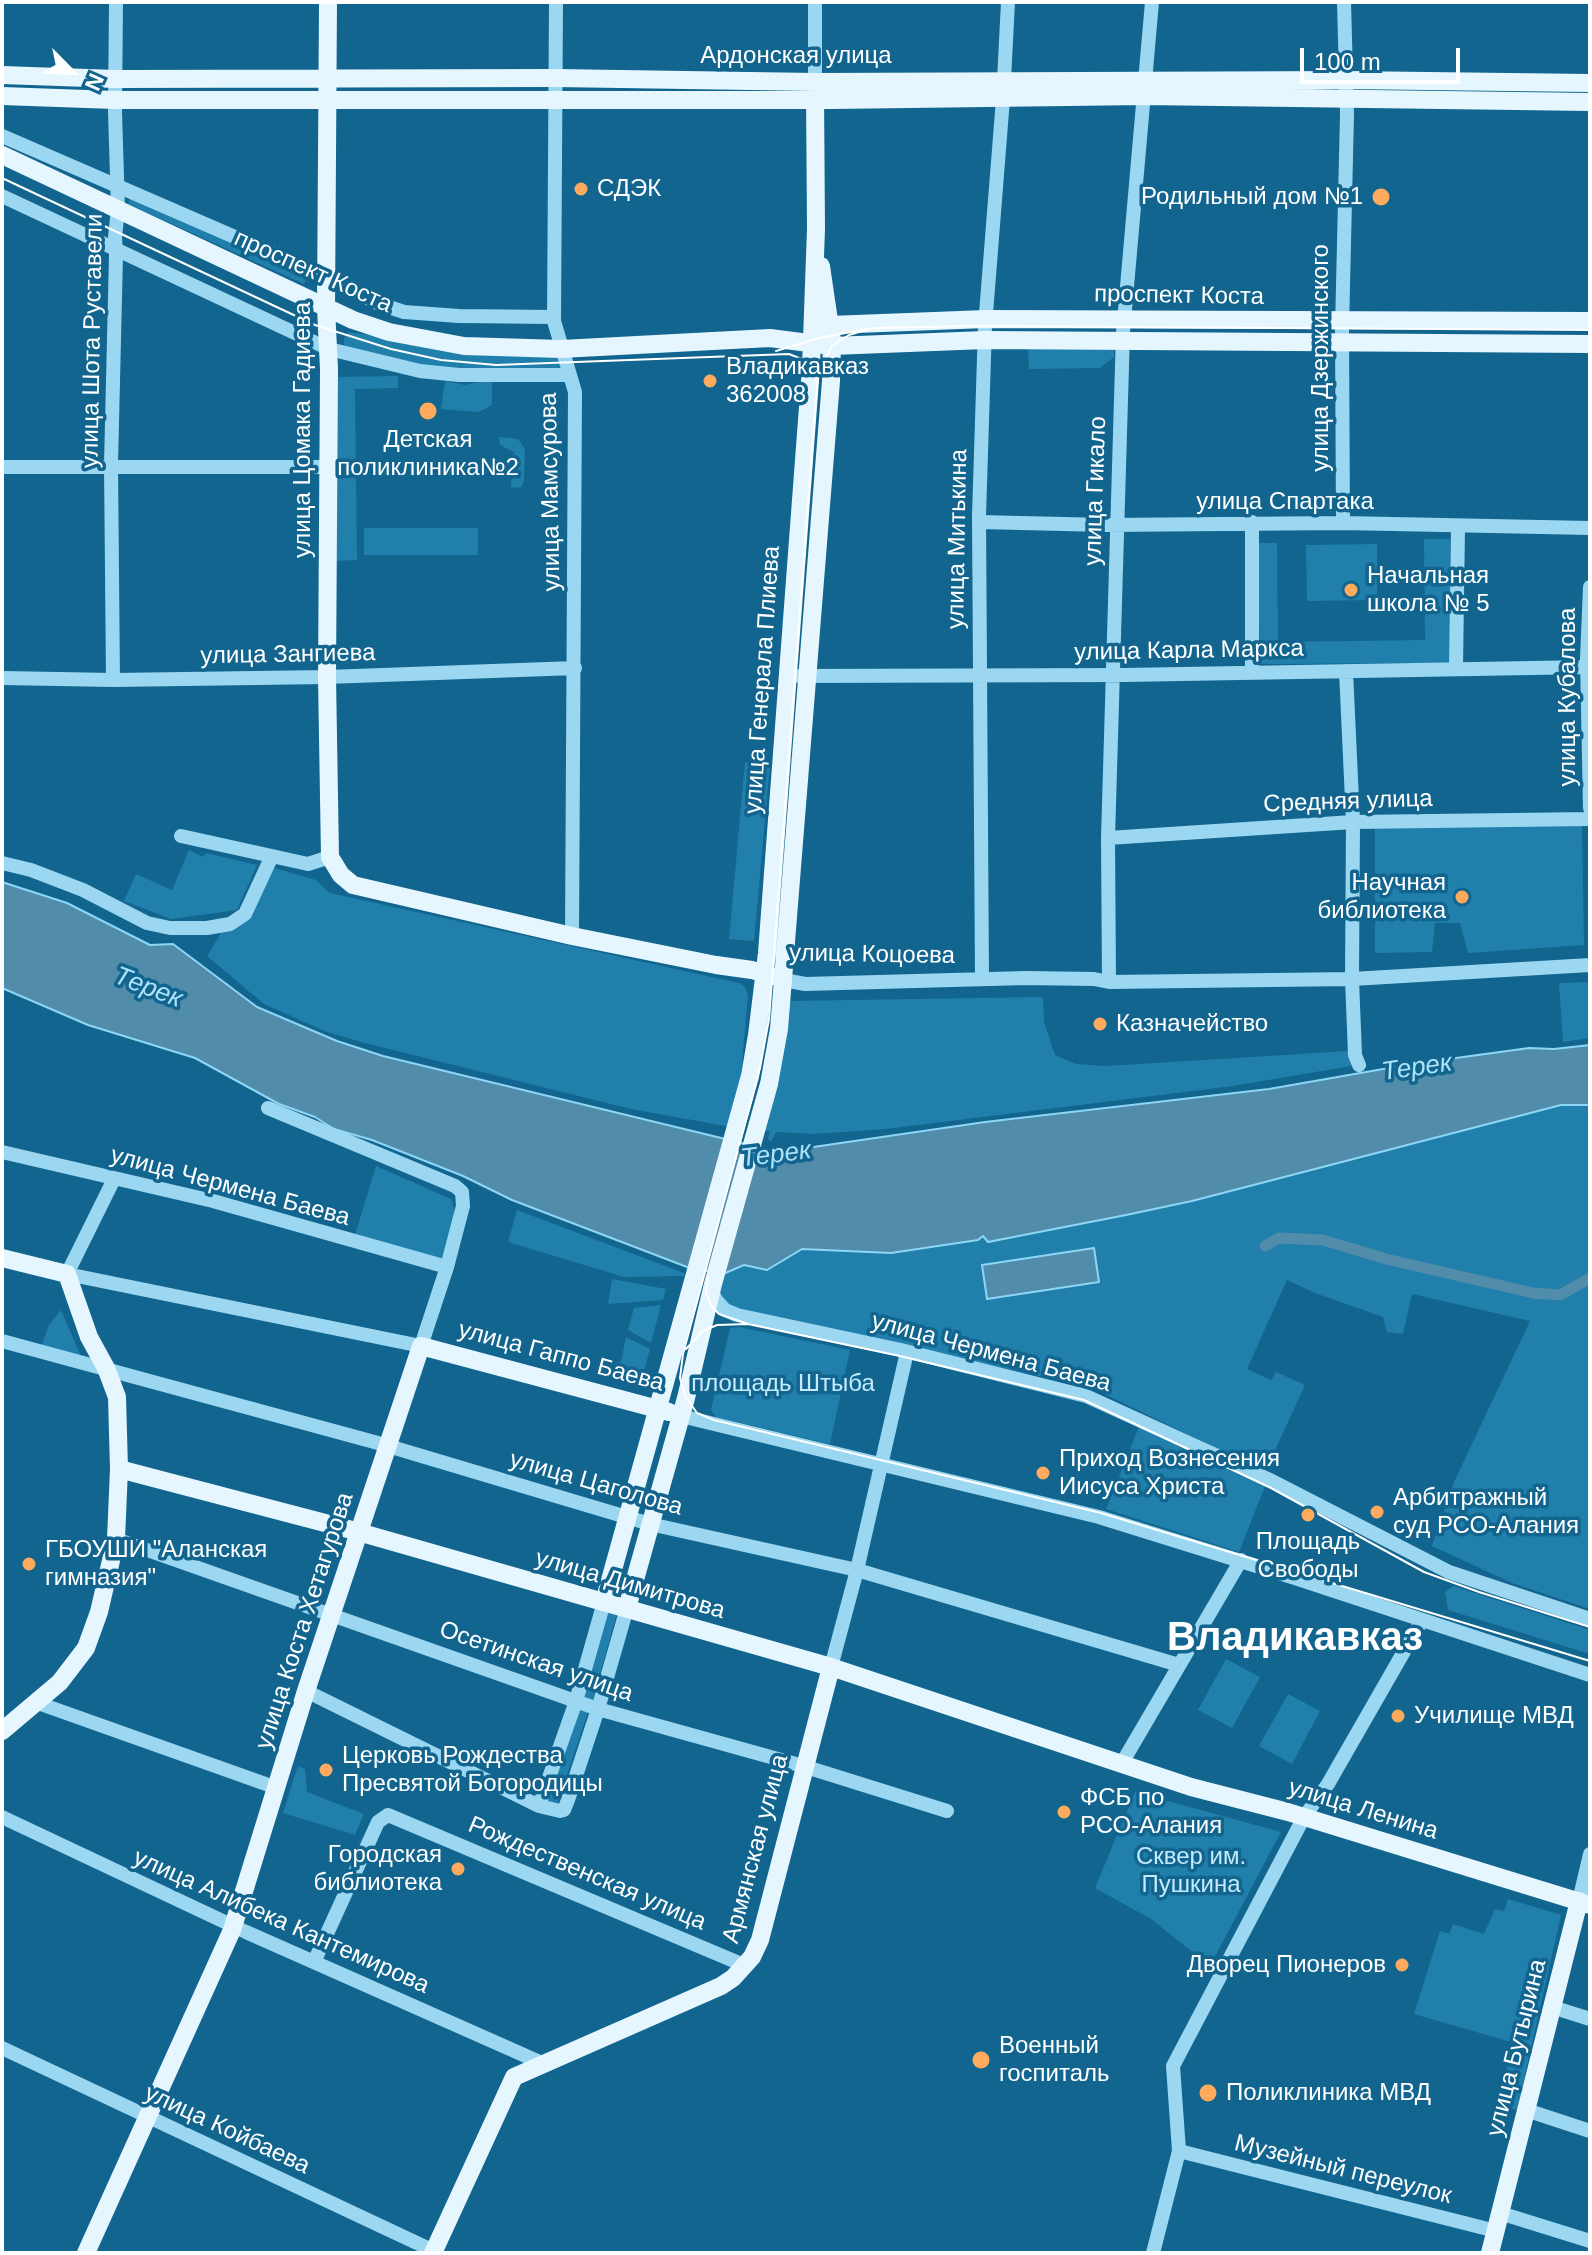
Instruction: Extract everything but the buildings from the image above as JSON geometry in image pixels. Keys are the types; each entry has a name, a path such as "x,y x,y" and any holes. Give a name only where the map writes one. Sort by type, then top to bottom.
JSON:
{"main road":[{"name":"улица Цомака Гадиева","path":"328,2 326,308 329,349 327,677 330,857"},
{"name":"Ардонская улица","path":"2,75 116,79 556,78 815,91"},
{"name":"Ардонская улица","path":"2,96 115,100 555,99 815,91 1347,90 1590,83"},
{"name":"Ардонская улица","path":"1347,90 1590,102"},
{"name":"улица Генерала Плиева","path":"627,1608 681,1416 712,1287 775,1056 784,980 797,676 818,332 815,91"},
{"name":"проспект Коста","path":"2,155 326,308 389,332 464,346 561,349 770,338 986,319 1590,321"},
{"name":"улица Генерала Плиева","path":"816,229 826,298 818,332"},
{"name":"проспект Коста","path":"818,332 832,346 985,340 1590,344"},
{"path":"831,375 839,358 860,344"},
{"name":"улица Генерала Плиева","path":"604,1602 750,1076 764,974 832,346"},
{"name":"улица Коцоева","path":"330,857 341,875 353,885 572,936 784,980"},
{"name":"улица Гаппо Баева","path":"2,1258 67,1274"},
{"path":"2,1731 60,1682 86,1648 99,1612 116,1539 119,1469 117,1397 89,1337 67,1274"},
{"name":"улица Гаппо Баева","path":"421,1346 681,1416"},
{"name":"улица Коста Хетагурова","path":"86,2253 234,1926 306,1691 421,1346"},
{"name":"улица Димитрова","path":"119,1469 358,1532 831,1667 1122,1763"},
{"name":"Армянская улица","path":"433,2252 514,2077 721,1986 746,1966 760,1940 831,1667"},
{"name":"улица Ленина","path":"1122,1763 1191,1787 1304,1817 1584,1903"},
{"name":"улица Бутырина","path":"1490,2253 1552,2007 1584,1903"}],"street":[{"name":"улица Шота Руставели","path":"113,680 111,465 118,209 116,2"},
{"name":"улица Мамсурова","path":"556,2 554,317 575,392 572,936"},
{"name":"улица Генерала Плиева","path":"815,2 815,91"},
{"name":"улица Митькина","path":"982,979 979,522 986,319 1008,2"},
{"name":"улица Гикало","path":"1109,982 1108,838 1123,318 1152,2"},
{"name":"улица Дзержинского","path":"1343,523 1342,321 1347,90 1344,2"},
{"path":"2,136 327,277 377,303 404,312 554,317"},
{"path":"2,196 329,349 420,371 459,375 569,375"},
{"path":"2,467 328,467"},
{"name":"улица Спартака","path":"979,522 1252,522 1590,528"},
{"path":"1252,522 1252,672"},
{"path":"1456,668 1458,527"},
{"name":"улица Кубалова","path":"1590,587 1590,808"},
{"name":"улица Карла Маркса","path":"797,676 1113,675 1588,667"},
{"name":"улица Зангиева","path":"2,678 327,677 575,668"},
{"path":"1346,671 1353,822 1352,979 1355,1055 1359,1065"},
{"name":"Средняя улица","path":"1108,838 1353,822 1590,819"},
{"path":"181,836 308,864 330,857"},
{"path":"2,863 31,870 83,890 147,923 170,928 207,928 230,924 245,914 271,858"},
{"name":"улица Коцоева","path":"784,980 805,984 1040,978 1109,982 1352,979 1590,965"},
{"name":"улица Коста Хетагурова","path":"268,1108 455,1186 462,1192 463,1206 447,1267 421,1346"},
{"name":"улица Чермена Баева","path":"2,1152 213,1201 447,1267"},
{"path":"67,1274 114,1179"},
{"name":"улица Гаппо Баева","path":"67,1274 421,1346"},
{"name":"улица Чермена Баева","path":"712,1287 716,1300 732,1313 1086,1396 1274,1481 1449,1572 1590,1619"},
{"name":"улица Цаголова","path":"2,1341 388,1446 650,1524 857,1570 1179,1665"},
{"name":"Армянская улица","path":"831,1667 857,1570 907,1352"},
{"name":"улица Гаппо Баева","path":"681,1416 1099,1517 1241,1560"},
{"name":"Осетинская улица","path":"116,1539 598,1709 803,1766 947,1811"},
{"path":"1122,1763 1241,1560 1590,1675"},
{"path":"539,1806 576,1701 604,1602"},
{"path":"306,1691 539,1806 564,1810 627,1608"},
{"path":"1153,2253 1179,2151 1173,2066 1304,1817 1328,1784 1422,1620"},
{"path":"35,1702 277,1788"},
{"name":"Рождественская улица","path":"314,1962 378,1822 388,1815 746,1966"},
{"name":"улица Алибека Кантемирова","path":"2,1817 234,1926 544,2064"},
{"name":"улица Бутырина","path":"1584,1903 1590,1854"},
{"path":"1552,2007 1590,2019"},
{"name":"улица Койбаева","path":"2,2048 433,2252"},
{"path":"1526,2110 1590,2131"},
{"name":"Музейный переулок","path":"1179,2151 1590,2241"}],"green space":[{"path":"131,194 309,273 304,284 128,204"},
{"path":"348,332 547,355 562,359 563,372 473,372 411,363 344,346"},
{"path":"1028,344 1114,345 1114,357 1100,368 1029,369"},
{"path":"398,376 398,388 355,389 357,560 336,561 335,377"},
{"path":"486,380 492,382 492,405 479,412 441,409 445,381 465,385"},
{"path":"499,437 518,439 525,449 522,487 511,488 514,452 500,445"},
{"path":"364,528 478,528 478,555 364,555"},
{"path":"1424,539 1450,539 1451,663 1260,664 1257,543 1277,543 1278,642 1425,640"},
{"path":"1377,544 1377,600 1307,601 1306,545"},
{"path":"745,762 770,764 754,941 729,939"},
{"path":"1582,826 1584,945 1468,953 1460,923 1435,923 1432,952 1375,953 1375,827"},
{"path":"189,850 203,857 206,853 257,865 237,910 171,919 124,901 136,874 172,890"},
{"path":"271,867 316,880 330,893 739,983 745,987 748,996 741,1074 731,1127 631,1109 361,1042 327,1032 264,1004 207,956 221,933 252,910"},
{"path":"1590,982 1590,1038 1563,1042 1559,983"},
{"path":"1043,997 1044,1022 1055,1055 1076,1064 1106,1066 1349,1051 1351,1066 1233,1086 886,1129 812,1134 776,1132 771,1142 768,1139 770,1131 760,1131 788,1001"},
{"path":"1561,1105 1590,1105 1590,1609 1512,1583 1432,1546 1454,1482 1530,1321 1412,1294 1403,1334 1387,1332 1383,1317 1287,1280 1247,1369 1271,1380 1276,1372 1305,1385 1265,1472 1090,1387 744,1311 729,1305 717,1295 723,1274 744,1265 767,1269 802,1249 891,1253 984,1236 988,1242 1192,1201"},
{"path":"376,1166 451,1199 456,1216 444,1262 354,1238"},
{"path":"517,1210 684,1273 685,1276 624,1277 508,1242"},
{"path":"612,1279 666,1289 663,1300 608,1304"},
{"path":"661,1305 651,1343 628,1330 634,1308"},
{"path":"61,1310 87,1364 41,1347 49,1325"},
{"name":"площадь Штыба","path":"739,1327 850,1350 830,1444 716,1417 711,1410 730,1328"},
{"path":"626,1337 650,1349 643,1374 632,1380 610,1374 608,1364 621,1362"},
{"path":"1139,1427 1265,1486 1239,1552 1106,1509"},
{"path":"1453,1586 1590,1630 1590,1654 1448,1610 1445,1592"},
{"path":"608,1611 617,1613 592,1702 582,1700"},
{"path":"1226,1659 1260,1677 1232,1728 1198,1710"},
{"path":"1288,1694 1320,1711 1292,1764 1259,1746"},
{"path":"580,1706 589,1709 556,1808 547,1805"},
{"path":"298,1766 305,1769 307,1792 364,1814 355,1835 283,1813"},
{"name":"Сквер им. Пушкина","path":"1135,1792 1281,1832 1210,1966 1151,1919 1095,1888"},
{"path":"1508,1899 1561,1915 1517,2110 1500,2105 1511,2042 1414,2014 1440,1931 1449,1934 1453,1924 1484,1934 1495,1909 1504,1911"}],"water":[{"name":"Терек","path":"2,882 67,903 150,945 173,944 257,1007 337,1041 383,1056 779,1152 985,1122 1269,1089 1423,1062 1427,1068 1433,1067 1434,1061 1529,1048 1590,1045 1590,1105 1561,1105 1192,1201 988,1242 983,1236 978,1240 891,1253 802,1249 767,1270 744,1265 723,1274 687,1267 512,1200 463,1176 372,1140 334,1129 315,1117 279,1104 195,1058 88,1025 2,988"},
{"path":"1094,1248 1099,1282 987,1299 982,1265"}],"waterway":[{"path":"1265,1246 1279,1238 1323,1240 1386,1259 1533,1293 1560,1295 1590,1278"}],"tram line":[{"path":"2,178 315,325 391,349 441,360 496,365 789,354 804,360 818,382"},
{"path":"872,328 849,335 832,346 818,374 769,1019 760,1068 683,1354 680,1378 685,1396 697,1413 714,1420 1101,1513 1590,1661"},
{"path":"776,351 819,338 872,328 1590,330"},
{"path":"708,1277 706,1293 712,1307 719,1314 748,1324"},
{"path":"686,1349 703,1331 717,1325 748,1324 1084,1400 1271,1488 1424,1572 1590,1627"}],"place":[{"name":"СДЭК","path":"581,189"},
{"name":"Родильный дом №1","path":"1381,197"},
{"name":"Владикавказ 362008","path":"710,381"},
{"name":"Детская поликлиника№2","path":"428,411"},
{"name":"Начальная школа № 5","path":"1351,590"},
{"name":"Научная библиотека","path":"1462,897"},
{"name":"Казначейство","path":"1100,1024"},
{"name":"Приход Вознесения Иисуса Христа","path":"1043,1473"},
{"name":"Арбитражный суд РСО-Алания","path":"1377,1512"},
{"name":"Площадь Свободы","path":"1308,1515"},
{"name":"ГБОУШИ \"Аланская гимназия\"","path":"29,1564"},
{"name":"Училище МВД","path":"1398,1716"},
{"name":"Церковь Рождества Пресвятой Богородицы","path":"326,1770"},
{"name":"ФСБ по РСО-Алания","path":"1064,1812"},
{"name":"Городская библиотека","path":"458,1869"},
{"name":"Дворец Пионеров","path":"1402,1965"},
{"name":"Военный госпиталь","path":"981,2060"},
{"name":"Поликлиника МВД","path":"1208,2093"}],"district":[{"name":"Владикавказ","path":"1295,1639"}]}
